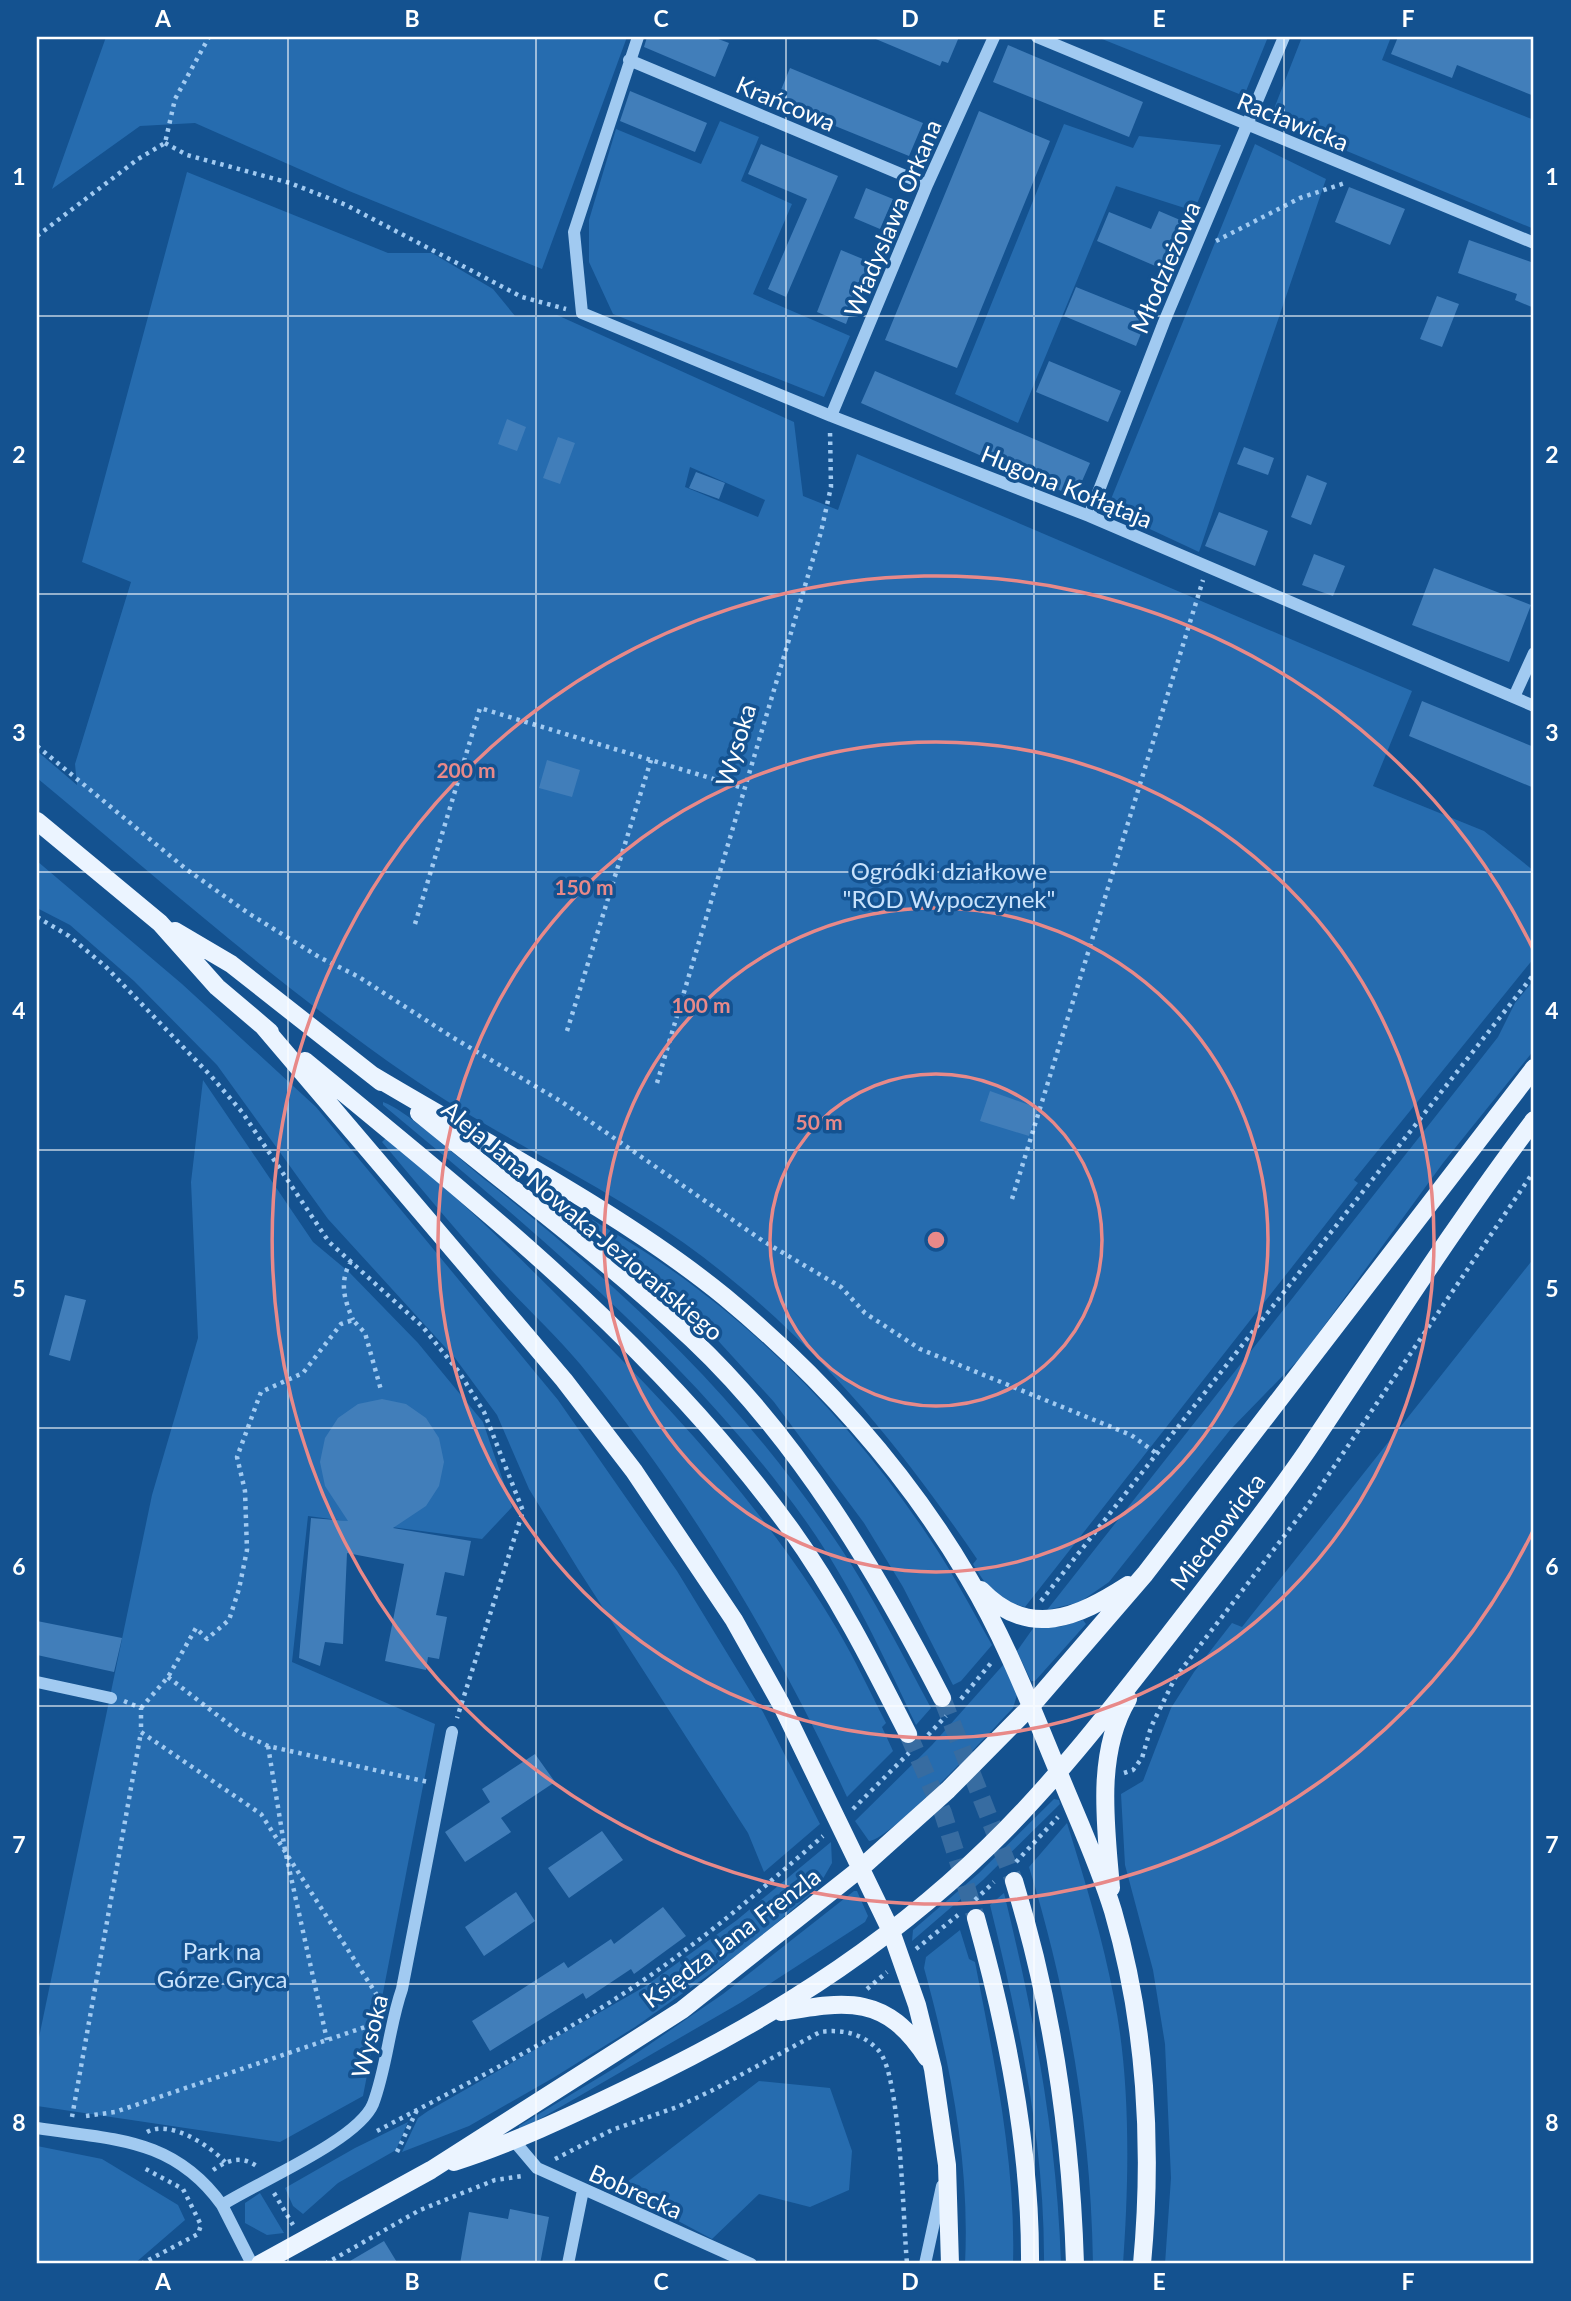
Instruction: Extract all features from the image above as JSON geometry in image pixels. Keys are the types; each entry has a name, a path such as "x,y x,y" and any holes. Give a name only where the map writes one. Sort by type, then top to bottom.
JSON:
{"main road":[{"name":"Aleja Jana Nowaka-Jeziorańskiego","path":"37,821 160,923 217,987 499,1222 615,1328 672,1385 713,1431 790,1529 852,1624 916,1740"},
{"name":"Aleja Jana Nowaka-Jeziorańskiego","path":"160,923 231,964 615,1272 693,1341 804,1470 853,1542 951,1703"},
{"path":"261,1025 565,1380 634,1471 734,1620 781,1704 891,1931 917,2005 933,2069 947,2165 950,2264"},
{"name":"Miechowicka","path":"1032,1705 1145,1574 1534,1068"},
{"path":"372,1075 608,1216 722,1295 774,1339 856,1424 896,1472 968,1577 1005,1646 1032,1705 1112,1909 1131,1987 1146,2102 1147,2216 1142,2264"},
{"name":"Miechowicka","path":"891,1931 986,1849 1059,1773 1169,1634 1305,1454 1451,1235 1534,1120"},
{"path":"968,1577 990,1600 1028,1617 1055,1619 1082,1612 1145,1574"},
{"path":"1112,1909 1105,1814 1111,1748 1125,1704 1169,1634"},
{"name":"Księdza Jana Frenzla","path":"260,2264 430,2170 682,2010 861,1868 948,1790 1032,1705"},
{"path":"1014,1881 1032,1938 1060,2074 1067,2128 1075,2264"},
{"path":"976,1918 994,1982 1013,2082 1022,2150 1030,2264"},
{"name":"Księdza Jana Frenzla","path":"430,2170 515,2142 680,2063 774,2013 891,1931"},
{"path":"774,2013 840,2003 870,2008 904,2027 933,2069"}],"street":[{"path":"582,313 575,232 638,37"},
{"name":"Władyslawa Orkana","path":"831,416 927,186 994,37"},
{"name":"Racławicka","path":"1037,37 1534,243"},
{"name":"Młodzieżowa","path":"1089,516 1283,37"},
{"name":"Krańcowa","path":"629,60 927,186"},
{"name":"Hugona Kołłątaja","path":"582,313 831,416 1208,565 1534,706"},
{"path":"1514,697 1534,653"},
{"path":"37,1682 111,1698"},
{"name":"Wysoka","path":"222,2205 329,2144 363,2120 376,2092 392,2018 402,1989 452,1732"},
{"path":"37,2128 150,2147 171,2156 201,2178 222,2205 252,2264"},
{"name":"Bobrecka","path":"515,2142 537,2168 751,2264"},
{"path":"925,2264 947,2165"},
{"path":"568,2264 583,2190"}],"path":[{"path":"37,236 121,171 165,143 175,99 209,37"},
{"path":"165,143 187,155 290,183 346,205 522,297 582,313"},
{"path":"1194,253 1300,198 1370,175"},
{"name":"Wysoka","path":"657,1083 830,500 831,416"},
{"path":"1012,1199 1208,565"},
{"path":"415,924 480,708 743,788"},
{"path":"37,746 186,869 248,914 318,957 359,977 452,1037 562,1102 762,1241 841,1287 864,1313 920,1349 1132,1435 1156,1453"},
{"path":"567,1031 652,760"},
{"path":"37,917 69,936 106,966 211,1076 242,1112 328,1242 422,1326 459,1372 484,1412 523,1511 452,1732"},
{"path":"1028,1617 1534,974"},
{"path":"352,1261 343,1275 344,1299 353,1320 365,1333 381,1390"},
{"path":"72,2118 141,1732 141,1708 168,1677 196,1628 207,1639 229,1620 247,1550 245,1491 237,1457 261,1392 303,1373 341,1324 353,1320"},
{"path":"371,2133 592,2012 689,1948 839,1821 1005,1646"},
{"path":"168,1677 239,1732 268,1746 440,1784"},
{"path":"132,1703 141,1708"},
{"path":"60,2120 115,2112 392,2018 261,1814 141,1732"},
{"path":"268,1746 285,1850 327,2040"},
{"path":"325,2264 420,2210 495,2180 519,2178 612,2130 677,2107 711,2091 813,2035 839,2030 854,2034 880,2052 892,2084 907,2264"},
{"path":"397,2152 417,2109"},
{"path":"153,2128 190,2137 215,2151 225,2162 247,2160 260,2169"},
{"path":"141,2166 183,2189 201,2225 198,2234 141,2264"},
{"path":"283,2183 272,2190 291,2222"}],"green space":[{"path":"106,37 627,37 542,269 349,191 195,123 140,126 52,189"},
{"path":"1097,37 1268,37 1244,96"},
{"path":"1302,37 1391,37 1382,60 1534,120 1534,229 1270,119"},
{"path":"720,121 759,137 741,181 792,204 753,294 850,336 824,397 613,314 589,262 589,220 616,129 701,164"},
{"path":"1064,124 1133,148 1139,136 1221,145 1194,211 1116,186 1018,423 955,394"},
{"path":"1255,144 1326,179 1199,552 1107,509"},
{"name":"Ogródki działkowe \"ROD Wypoczynek\"","path":"187,172 388,253 432,253 493,289 515,316 557,315 794,422 803,496 838,510 857,454 1412,691 1373,786 1484,831 1534,871 1534,958 1354,1180 1358,1183 1025,1607 1008,1601 988,1586 973,1564 977,1559 880,1428 808,1349 728,1277 684,1243 617,1199 477,1119 360,1041 220,931 37,778 37,751 77,785 75,764 131,582 82,562","holes":["690,467 765,500 758,517 685,487"]},
{"path":"37,861 182,984 316,1107 558,1400 677,1571 763,1712 820,1824 764,1872 748,1833 529,1489 497,1415 455,1358 328,1219 217,1065 134,981 70,925 37,908"},
{"path":"1534,980 1534,1050 1443,1163 1302,1356 1230,1430 1109,1582 1080,1602 1047,1610 1498,1037 1515,1003"},
{"name":"Park na Górze Gryca","path":"203,1080 313,1242 349,1272 418,1343 483,1422 512,1507 482,1539 308,1516 292,1662 435,1724 363,2096 280,2142 37,2106 37,2047 152,1495 198,1338 191,1182"},
{"path":"383,1102 421,1126 587,1264 634,1306 722,1395 802,1493 864,1586 931,1708 916,1725 837,1569 805,1520 760,1461 712,1405 608,1299 383,1105"},
{"path":"386,1138 480,1220 643,1381 714,1459 779,1542 837,1629 886,1723 882,1727 893,1751 847,1797 760,1627 693,1518 657,1466 580,1364 481,1259 382,1142"},
{"path":"537,1188 556,1197 658,1261 703,1293 788,1367 864,1449 938,1552 992,1645 961,1681 953,1685 903,1587 864,1523 774,1402 691,1311 643,1270 570,1218"},
{"path":"1534,1258 1534,2264 1165,2264 1171,2178 1165,2044 1153,1970 1125,1865 1121,1794 1143,1781 1171,1708 1194,1672 1232,1623 1242,1627"},
{"path":"1083,1620 1086,1624 1035,1681 1031,1681 1017,1651 1034,1627 1059,1627"},
{"path":"1004,1664 1017,1695 1013,1708 919,1804 881,1836 869,1841 855,1821 932,1745"},
{"path":"1054,1799 1059,1800 1060,1804 983,1880 912,1941 913,1930 979,1873"},
{"path":"1067,1823 1099,1932 1120,2030 1127,2131 1123,2264 1093,2264 1088,2163 1075,2063 1056,1965 1029,1867"},
{"path":"831,1842 832,1863 817,1889 747,1948 635,2027 553,2078 469,2126 402,2152 418,2118 644,1987 737,1920"},
{"path":"857,1891 868,1916 865,1922 740,2003 519,2131 519,2126 618,2066 723,1994"},
{"path":"1004,1893 1042,2077 1055,2170 1061,2264 1044,2264 1035,2128 1020,2038 990,1905"},
{"path":"960,1930 969,1959 975,1962 1002,2112 1011,2188 1013,2264 965,2264 965,2189 957,2115 943,2041 924,1968 926,1957"},
{"path":"759,2081 830,2088 852,2151 849,2190 810,2207 759,2194 712,2239 618,2189"},
{"path":"408,2122 396,2150 338,2183 303,2214 293,2206 285,2188 355,2148"},
{"path":"37,2146 102,2159 178,2205 185,2220 134,2264 37,2264"},
{"path":"260,2193 284,2233 267,2235 245,2223 245,2203"}],"building":[{"path":"647,37 713,37 729,43 715,77 644,47"},
{"path":"871,37 959,37 948,63 942,61 940,66"},
{"path":"1398,37 1534,37 1534,96 1457,65 1452,78 1391,54"},
{"path":"1008,45 1143,102 1129,137 993,82"},
{"path":"790,68 923,123 909,156 776,102"},
{"path":"630,91 707,123 695,152 620,121"},
{"path":"979,111 1050,141 957,368 885,340"},
{"path":"761,144 838,176 786,297 768,289 807,199 748,174"},
{"path":"1349,187 1405,209 1390,245 1335,222"},
{"path":"866,188 893,199 880,229 854,218"},
{"path":"1159,211 1187,223 1167,271 1097,241 1109,212 1151,229"},
{"path":"1469,240 1531,262 1534,255 1534,308 1515,300 1517,294 1458,273"},
{"path":"841,250 870,262 862,281 865,289 858,292 860,300 854,302 846,324 817,312"},
{"path":"1076,287 1148,316 1136,346 1064,316"},
{"path":"1437,296 1459,304 1442,347 1420,339"},
{"path":"1049,361 1121,391 1108,422 1036,392"},
{"path":"875,371 1090,463 1075,497 861,403"},
{"path":"507,419 526,427 517,451 498,444"},
{"path":"558,437 575,443 560,484 543,478"},
{"path":"1244,447 1274,458 1268,475 1237,464"},
{"path":"696,472 725,483 719,499 689,488"},
{"path":"1307,475 1327,483 1311,525 1291,517"},
{"path":"1219,512 1268,531 1255,566 1205,546"},
{"path":"1314,554 1345,566 1333,596 1302,585"},
{"path":"1434,568 1531,605 1509,662 1412,625"},
{"path":"1422,701 1534,747 1534,788 1409,736"},
{"path":"547,760 580,770 572,797 539,788"},
{"path":"990,1091 1038,1108 1029,1136 980,1121"},
{"path":"65,1295 86,1300 70,1361 49,1355"},
{"path":"382,1399 406,1404 426,1418 439,1438 444,1462 439,1486 426,1506 393,1528 471,1541 464,1576 445,1572 436,1615 447,1617 439,1659 428,1657 426,1670 385,1661 404,1564 347,1553 343,1644 325,1642 320,1666 299,1658 311,1518 348,1521 325,1486 320,1462 325,1438 338,1418 358,1404"},
{"path":"37,1621 122,1638 114,1672 37,1655"},
{"path":"535,1754 555,1782 501,1818 511,1832 465,1862 445,1832 490,1802 482,1789"},
{"path":"602,1831 623,1860 569,1898 548,1868"},
{"path":"516,1892 535,1921 484,1956 465,1927"},
{"path":"663,1907 686,1936 634,1974 631,1969 586,1999 583,1993 490,2051 472,2021 564,1962 568,1968 611,1939 614,1944"},
{"path":"510,2209 549,2217 540,2264 501,2261 500,2264 460,2264 469,2212 508,2219"},
{"path":"384,2241 398,2264 345,2264"}],"tunnel":[{"path":"942,1698 1014,1881"},
{"path":"908,1734 943,1813 976,1918"}]}
